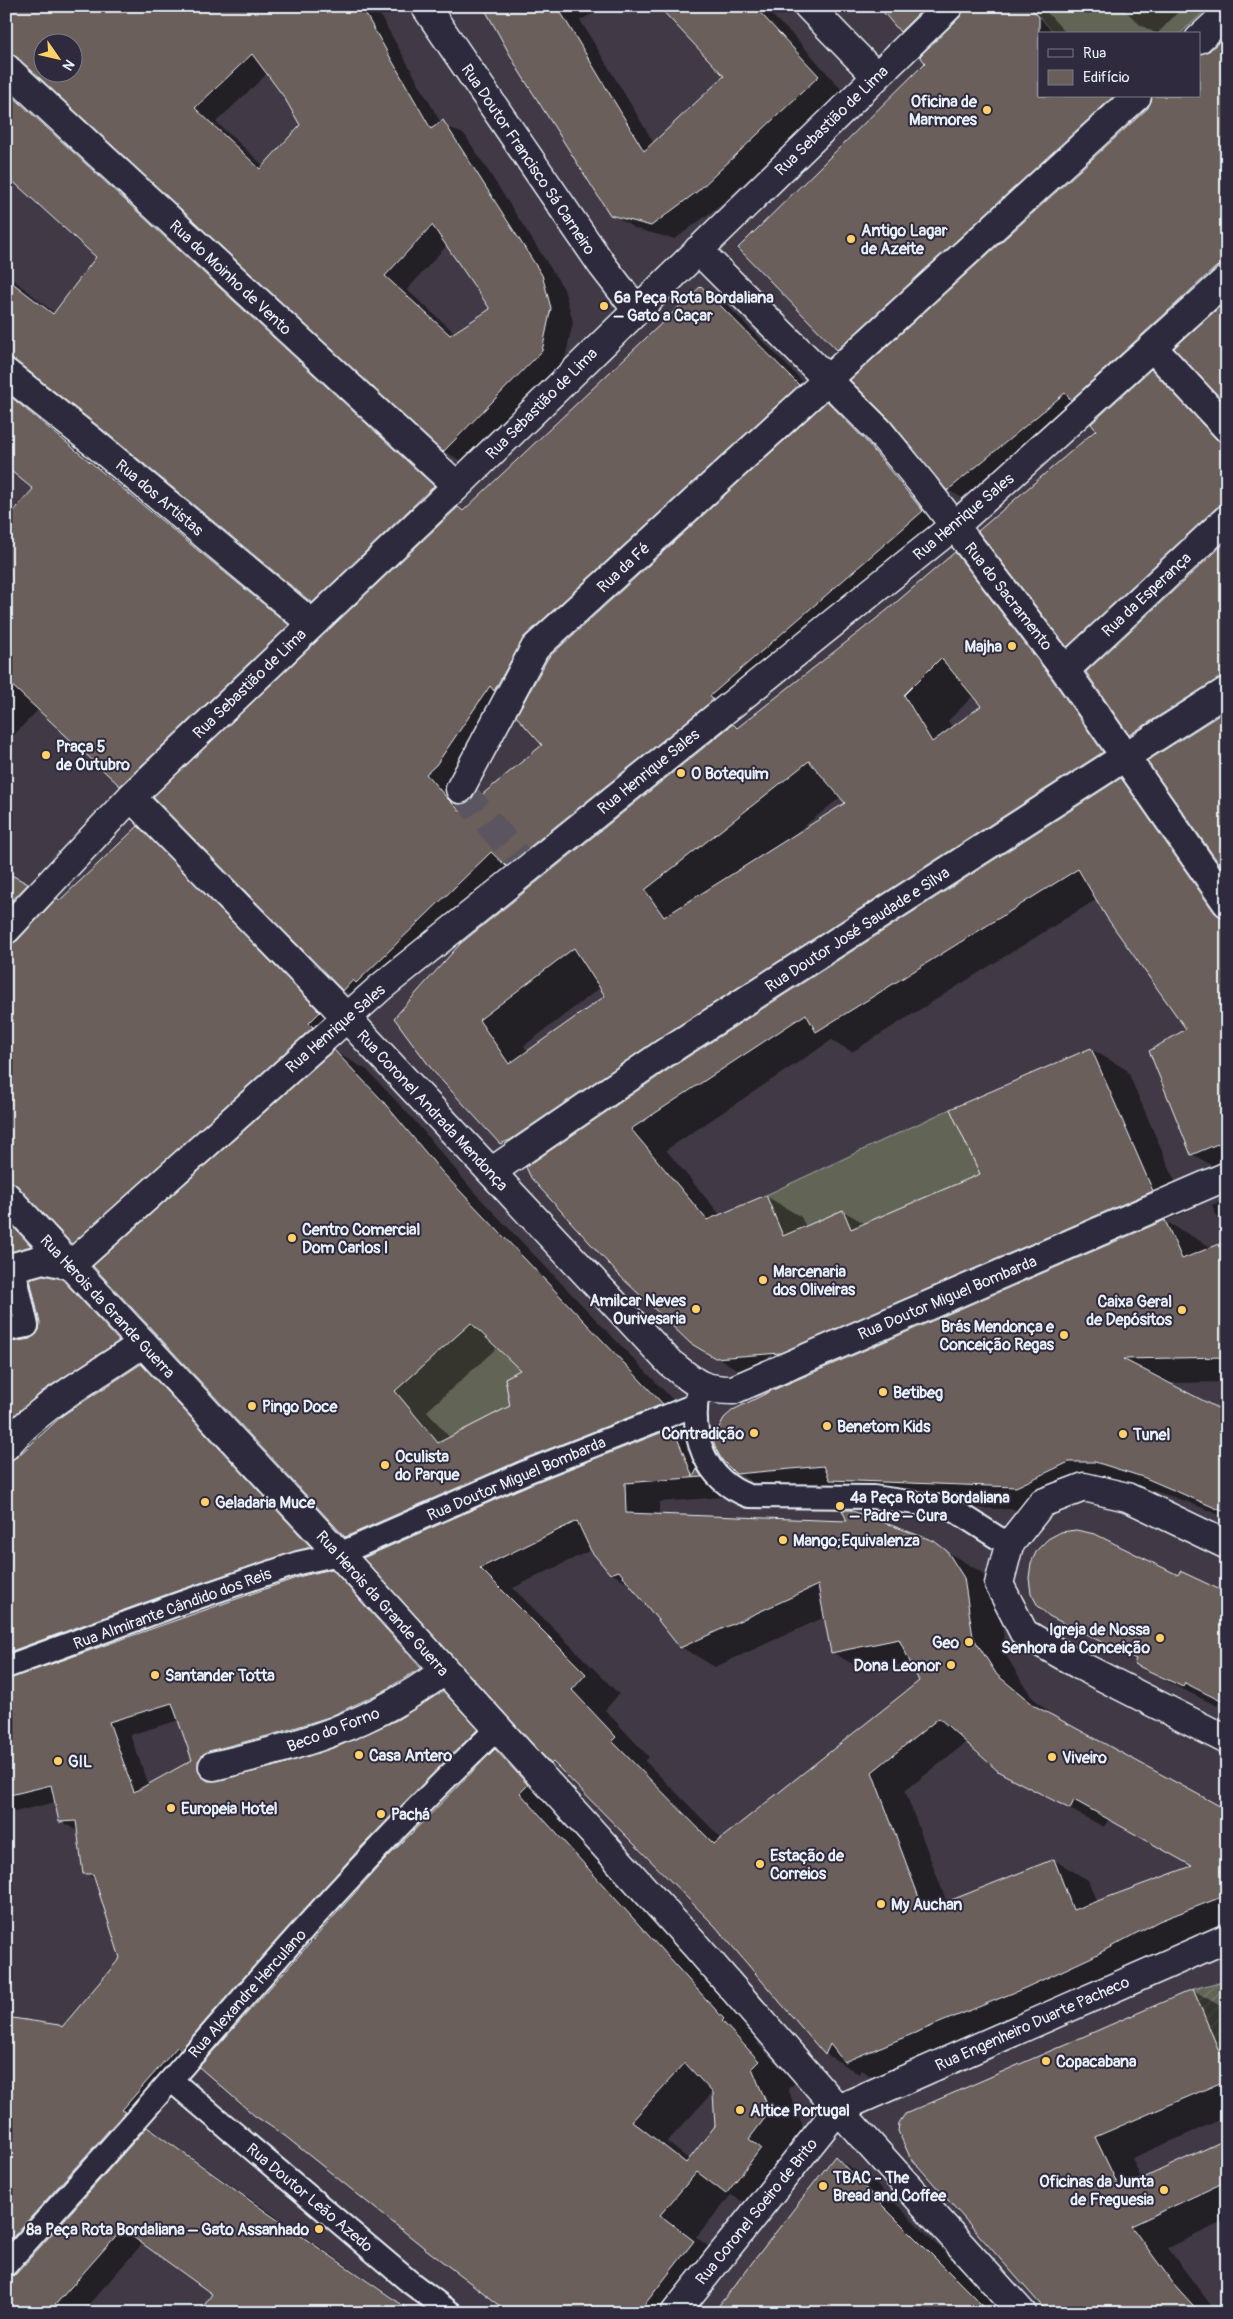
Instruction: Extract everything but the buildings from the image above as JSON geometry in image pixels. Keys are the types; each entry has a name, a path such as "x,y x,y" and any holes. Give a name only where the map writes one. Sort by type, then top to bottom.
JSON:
{"street":[{"name":"Rua Doutor Francisco Sá Carneiro","path":"425,6 602,265 636,309"},
{"path":"808,6 876,76"},
{"name":"Rua Sebastião de Lima","path":"6,930 131,797 311,623 457,486 636,309 949,6"},
{"path":"1200,37 1227,13"},
{"name":"Rua do Moinho de Vento","path":"6,68 457,486"},
{"name":"Rua da Fé","path":"460,790 535,648 1135,98"},
{"name":"Rua do Sacramento","path":"698,250 830,379 878,430 954,525 1065,670 1227,903"},
{"name":"Rua Henrique Sales","path":"71,1265 346,1017 527,868 954,525 1153,348 1227,279"},
{"path":"1153,348 1227,428"},
{"name":"Rua dos Artistas","path":"6,373 93,442 311,623"},
{"name":"Rua da Esperança","path":"1065,670 1227,519"},
{"name":"Rua Doutor José Saudade e Silva","path":"491,1172 663,1054 1227,691"},
{"name":"Rua Coronel Andrada Mendonça","path":"131,797 346,1017 670,1363"},
{"name":"Rua Doutor Miguel Bombarda","path":"338,1554 697,1395 710,1390 732,1390 1227,1176"},
{"name":"Rua Herois da Grande Guerra","path":"6,1196 338,1554 696,1946 838,2109 1022,2313"},
{"path":"6,1330 27,1326 10,1268 43,1259 71,1265"},
{"path":"6,1446 16,1422 64,1394 143,1343"},
{"name":"Rua Doutor Miguel Bombarda","path":"670,1363 697,1395"},
{"path":"697,1395 697,1439 705,1459 736,1491 749,1496 873,1497 951,1508 1009,1545"},
{"path":"1227,1545 1127,1497 1084,1488 1042,1503 1009,1545 999,1584 1024,1633 1081,1666 1227,1740"},
{"name":"Rua Almirante Cândido dos Reis","path":"6,1667 178,1604 298,1563 338,1554"},
{"name":"Beco do Forno","path":"213,1766 273,1752 338,1731 401,1702 444,1671"},
{"name":"Rua Alexandre Herculano","path":"6,2265 171,2080 245,1992 388,1835 497,1729"},
{"name":"Rua Engenheiro Duarte Pacheco","path":"838,2109 1227,1938"},
{"name":"Rua Doutor Leão Azedo","path":"171,2080 411,2283 451,2313"},
{"name":"Rua Coronel Soeiro de Brito","path":"675,2313 838,2109"}],"green space":[{"path":"1030,6 1210,6 1182,32 1053,32"},
{"path":"950,1109 980,1174 851,1229 843,1210 783,1236 766,1195"},
{"path":"473,1321 520,1370 505,1378 510,1406 426,1449 413,1412 395,1391"},
{"path":"1227,1980 1227,2070 1193,1989"}],"tunnel":[{"path":"460,789 527,868"}],"place":[{"name":"Oficina de Marmores","path":"987,110"},
{"name":"Antigo Lagar de Azeite","path":"851,239"},
{"name":"6ª Peça Rota Bordaliana – Gato a Caçar","path":"604,306"},
{"name":"Majha","path":"1012,646"},
{"name":"Praça 5 de Outubro","path":"46,755"},
{"name":"O Botequim","path":"681,773"},
{"name":"Centro Comercial Dom Carlos I","path":"292,1238"},
{"name":"Marcenaria dos Oliveiras","path":"763,1280"},
{"name":"Amilcar Neves Ourivesaria","path":"696,1309"},
{"name":"Caixa Geral de Depósitos","path":"1182,1310"},
{"name":"Brás Mendonça e Conceição Regas","path":"1064,1335"},
{"name":"Betibeg","path":"883,1392"},
{"name":"Pingo Doce","path":"252,1406"},
{"name":"Benetom Kids","path":"827,1426"},
{"name":"Contradição","path":"754,1433"},
{"name":"Tunel","path":"1123,1434"},
{"name":"Oculista do Parque","path":"385,1465"},
{"name":"Geladaria Muce","path":"205,1502"},
{"name":"4ª Peça Rota Bordaliana – Padre – Cura","path":"840,1506"},
{"name":"Mango;Equivalenza","path":"783,1540"},
{"name":"Igreja de Nossa Senhora da Conceição","path":"1160,1638"},
{"name":"Geo","path":"969,1642"},
{"name":"Dona Leonor","path":"951,1665"},
{"name":"Santander Totta","path":"155,1675"},
{"name":"Casa Antero","path":"359,1755"},
{"name":"Viveiro","path":"1052,1757"},
{"name":"GIL","path":"58,1761"},
{"name":"Europeia Hotel","path":"171,1808"},
{"name":"Pachá","path":"381,1814"},
{"name":"Estação de Correios","path":"760,1864"},
{"name":"My Auchan","path":"881,1904"},
{"name":"Copacabana","path":"1046,2061"},
{"name":"Altice Portugal","path":"740,2110"},
{"name":"TBAC - The Bread and Coffee","path":"823,2186"},
{"name":"Oficinas da Junta de Freguesia","path":"1164,2190"},
{"name":"8ª Peça Rota Bordaliana – Gato Assanhado","path":"319,2229"}]}
